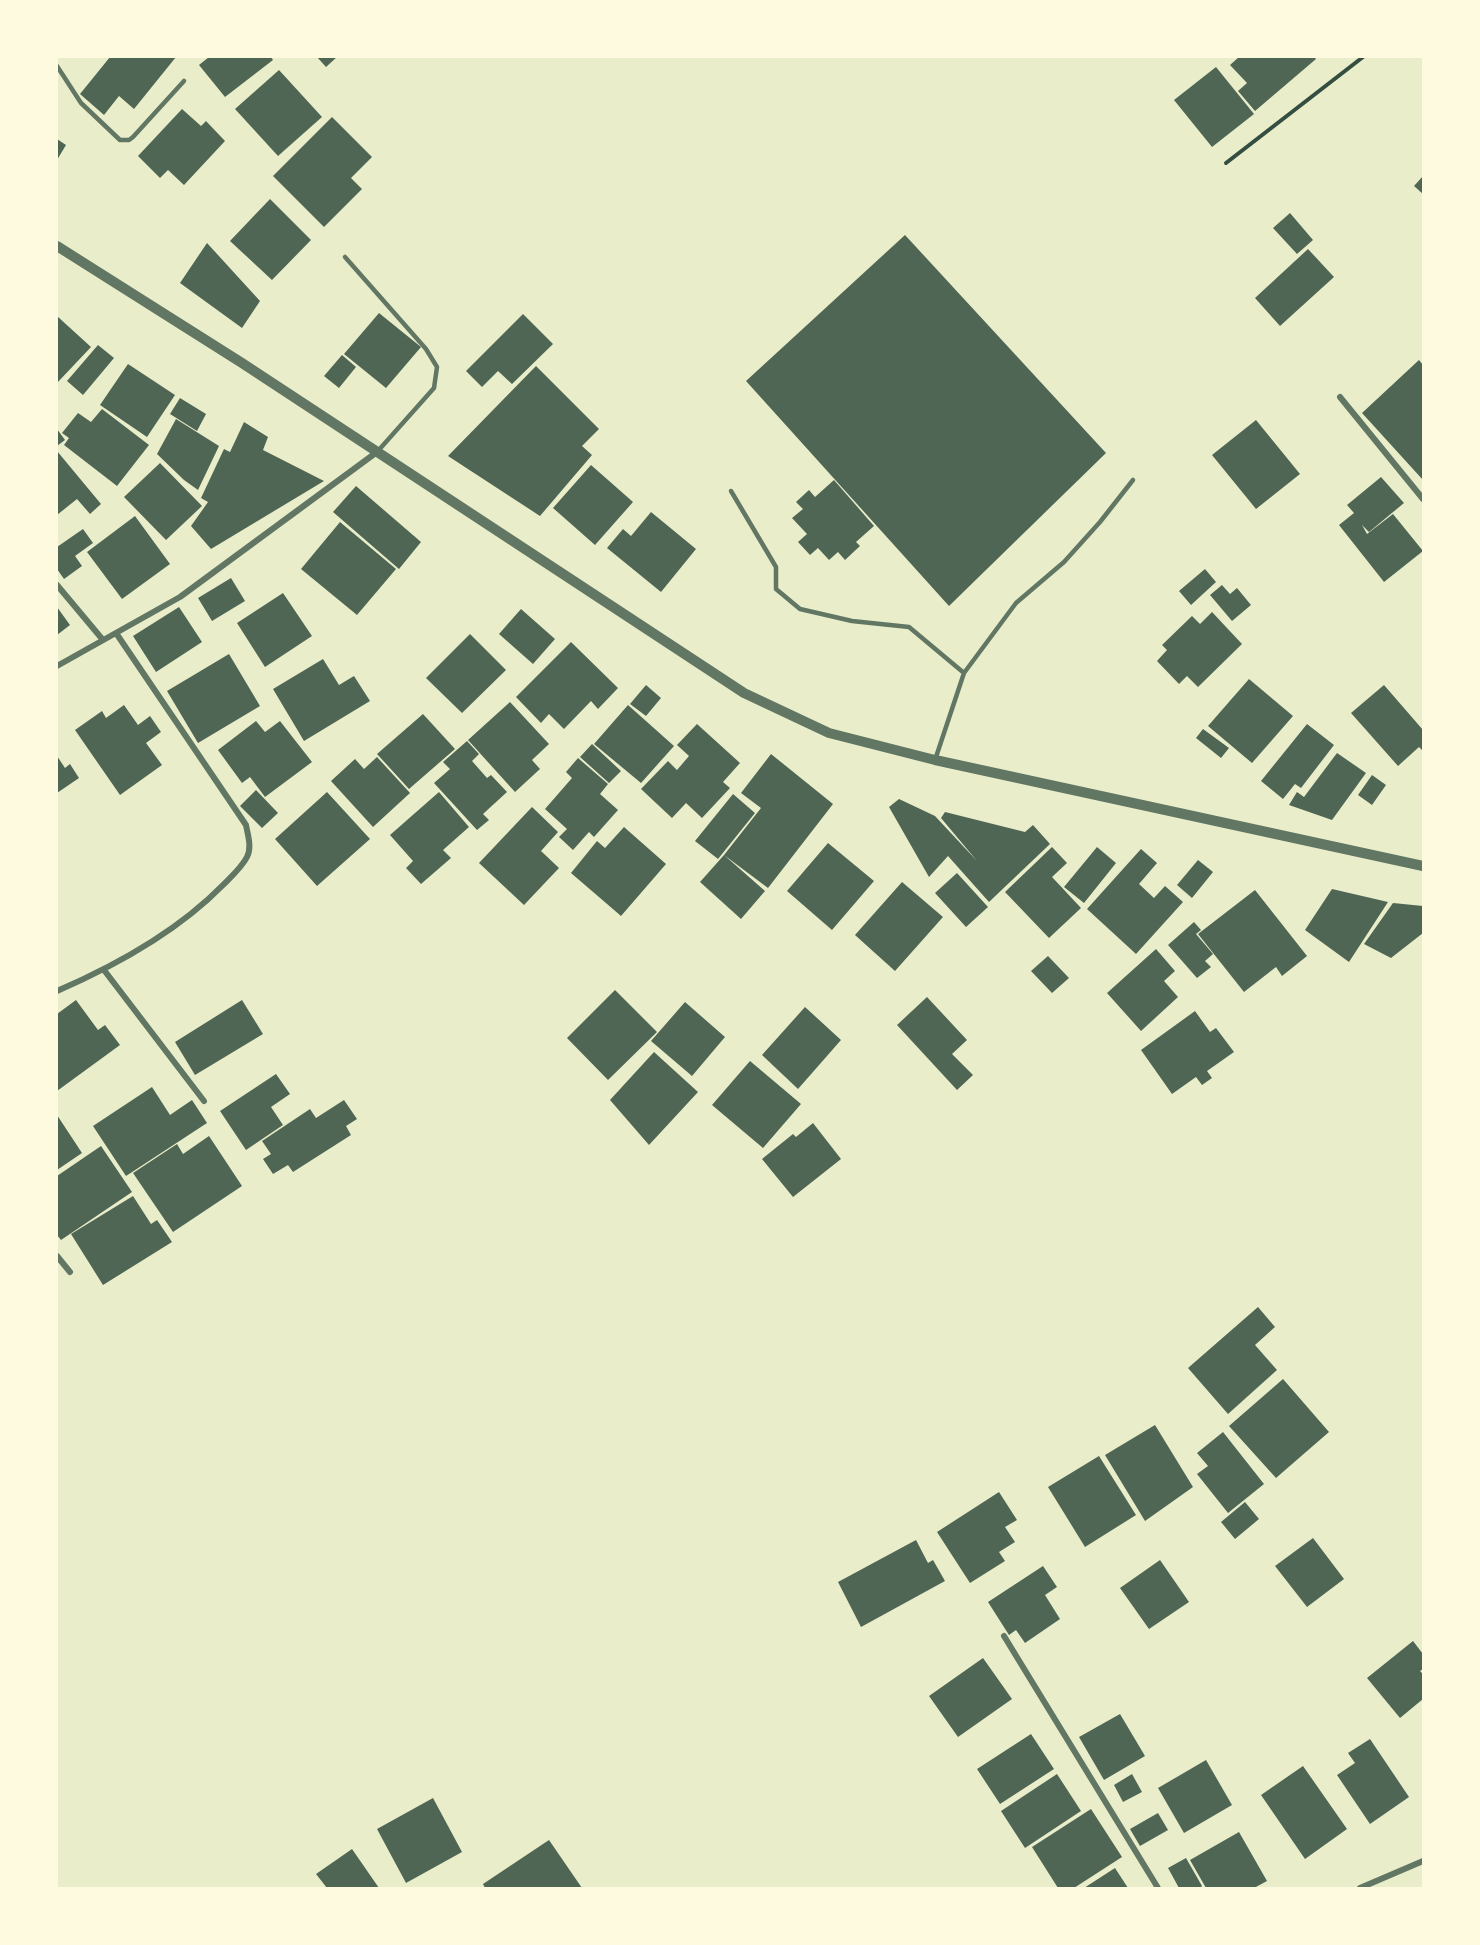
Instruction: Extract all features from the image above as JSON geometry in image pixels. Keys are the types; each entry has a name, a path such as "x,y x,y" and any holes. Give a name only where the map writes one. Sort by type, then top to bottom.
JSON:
{"street":[{"path":"57,246 377,452 744,693 829,733 935,760 1423,867"},
{"path":"1340,398 1423,499"},
{"path":"57,666 180,597 377,452"},
{"path":"57,585 103,640"},
{"path":"57,991 104,970 197,911 235,873 247,857 250,844 246,825 116,633"},
{"path":"104,970 204,1101"},
{"path":"57,1256 70,1272"},
{"path":"1004,1636 1158,1888"},
{"path":"1360,1888 1423,1861"}],"lane":[{"path":"57,66 81,103 120,140 124,141 133,137 184,81"},
{"path":"345,257 433,357 436,367 434,388 377,452"},
{"path":"935,760 964,673 1016,603 1064,562 1133,480"},
{"path":"731,491 776,567 776,589 800,609 852,621 909,627 964,673"}],"path":[{"path":"1226,163 1363,57"}],"building":[{"path":"110,57 176,57 134,109 119,96 104,115 80,94"},
{"path":"209,57 271,57 273,60 225,97 199,65"},
{"path":"317,57 337,57 326,67"},
{"path":"1239,57 1314,57 1316,59 1255,111 1238,91 1247,83 1230,65"},
{"path":"1216,67 1254,114 1212,147 1174,100"},
{"path":"279,70 322,117 278,156 235,109"},
{"path":"182,109 201,126 206,121 225,141 184,185 168,170 160,178 138,156"},
{"path":"332,117 372,157 351,178 362,189 324,227 273,176"},
{"path":"57,139 66,145 57,160"},
{"path":"1423,176 1423,194 1414,186"},
{"path":"270,199 311,240 272,280 230,241"},
{"path":"1290,213 1313,240 1297,254 1273,228"},
{"path":"905,235 1106,453 949,606 746,381"},
{"path":"207,243 260,301 242,328 180,283"},
{"path":"1308,249 1334,277 1280,326 1255,298"},
{"path":"379,313 421,347 386,388 344,354"},
{"path":"523,314 553,344 512,384 498,371 482,387 466,371"},
{"path":"57,316 91,347 57,383"},
{"path":"98,345 114,358 83,395 67,381"},
{"path":"342,355 356,367 339,388 324,376"},
{"path":"1419,360 1423,365 1423,480 1362,413"},
{"path":"128,364 175,395 147,437 100,405"},
{"path":"536,366 599,429 582,446 592,455 540,516 448,456"},
{"path":"180,398 206,414 197,431 170,414"},
{"path":"102,409 149,445 117,486 64,445 69,438 62,433 78,413 91,422"},
{"path":"176,419 219,446 198,490 157,454"},
{"path":"1256,420 1300,474 1256,509 1212,455"},
{"path":"244,422 268,437 263,450 324,481 211,549 191,526 208,502 201,498 224,449 230,452"},
{"path":"57,429 65,440 57,446"},
{"path":"57,451 101,504 90,514 77,499 57,515"},
{"path":"160,463 202,506 166,540 124,497"},
{"path":"591,465 633,502 595,545 553,508"},
{"path":"1381,477 1404,503 1369,532 1362,525 1367,534 1393,514 1423,551 1384,582 1339,525 1354,513 1347,505"},
{"path":"834,480 874,526 856,542 860,546 845,560 838,552 829,560 818,548 810,555 798,542 807,534 792,518 803,509 796,502 809,490 815,497"},
{"path":"356,486 421,542 399,569 333,512"},
{"path":"651,512 696,549 661,592 607,548 623,529 631,536"},
{"path":"135,516 170,564 122,599 87,552"},
{"path":"340,522 396,569 357,615 301,569"},
{"path":"83,529 93,543 75,556 82,566 64,579 57,569 57,547"},
{"path":"1205,569 1216,582 1191,605 1179,591"},
{"path":"231,578 245,601 212,621 198,598"},
{"path":"1222,585 1230,594 1237,588 1251,605 1232,621 1210,595"},
{"path":"283,593 312,636 265,667 237,623"},
{"path":"57,607 70,625 57,635"},
{"path":"179,607 202,642 156,672 133,636"},
{"path":"521,609 555,639 533,664 499,634"},
{"path":"1212,612 1242,644 1198,687 1187,676 1179,684 1157,661 1167,650 1162,645 1192,616 1200,624"},
{"path":"470,634 506,670 462,713 426,678"},
{"path":"571,642 618,688 598,709 591,701 564,729 549,714 541,723 516,697"},
{"path":"229,654 260,706 198,743 167,691"},
{"path":"323,659 339,685 354,676 370,701 304,741 273,689"},
{"path":"1249,679 1293,716 1252,763 1208,726"},
{"path":"646,685 661,698 646,716 630,704"},
{"path":"1384,685 1423,730 1423,751 1419,747 1398,766 1351,713"},
{"path":"510,702 549,744 532,760 540,769 515,792 468,740"},
{"path":"124,705 138,725 150,716 161,732 146,743 162,765 120,795 75,730 102,711 106,718"},
{"path":"628,705 674,746 641,783 594,744"},
{"path":"423,714 455,749 409,789 377,754"},
{"path":"256,721 265,732 280,721 312,762 265,797 250,777 242,783 218,750"},
{"path":"697,724 740,763 723,782 730,788 702,818 686,803 672,818 641,789 668,761 677,770 689,756 677,745"},
{"path":"1307,724 1334,745 1301,788 1295,784 1283,799 1261,781"},
{"path":"1203,729 1229,748 1221,758 1196,738"},
{"path":"467,741 479,754 472,761 487,778 491,775 507,792 483,814 489,820 477,830 434,783 450,769 443,762"},
{"path":"592,744 621,771 609,783 580,757"},
{"path":"1337,753 1366,773 1332,820 1289,805 1297,792 1304,797"},
{"path":"771,754 833,804 768,888 724,855 761,808 741,793"},
{"path":"57,756 65,768 70,764 79,778 57,793"},
{"path":"377,757 410,793 373,827 331,781 355,759 364,769"},
{"path":"578,758 608,784 600,794 618,810 594,837 589,832 573,850 559,837 567,829 545,809 572,778 566,772"},
{"path":"1372,775 1386,785 1372,805 1358,795"},
{"path":"256,790 278,813 262,828 240,806"},
{"path":"327,792 370,839 317,886 275,839"},
{"path":"439,792 469,827 443,850 451,858 421,884 406,868 413,861 390,835"},
{"path":"733,794 755,813 718,859 695,841"},
{"path":"899,799 935,816 977,861 941,818 945,812 1025,832 1033,825 1050,844 989,902 948,856 929,877 889,807"},
{"path":"532,807 558,832 541,851 559,868 524,905 479,863"},
{"path":"624,827 666,864 621,916 571,873 597,841 605,848"},
{"path":"828,843 874,881 832,930 787,891"},
{"path":"1052,847 1067,863 1052,877 1081,908 1049,938 1005,892"},
{"path":"1097,847 1116,863 1084,903 1064,887"},
{"path":"1141,849 1157,863 1139,884 1154,898 1165,886 1183,902 1136,954 1087,909"},
{"path":"724,855 765,891 741,919 700,882"},
{"path":"1198,860 1213,872 1192,898 1177,885"},
{"path":"957,873 988,907 966,927 935,893"},
{"path":"902,882 943,917 895,971 855,935"},
{"path":"1332,889 1388,902 1349,962 1305,930"},
{"path":"1255,890 1307,956 1282,976 1276,967 1244,992 1198,934"},
{"path":"1393,903 1423,906 1423,933 1391,958 1364,944"},
{"path":"1194,922 1201,930 1196,934 1213,954 1205,961 1211,967 1197,978 1168,945"},
{"path":"1156,949 1175,971 1164,981 1178,997 1141,1031 1107,993"},
{"path":"1048,956 1069,978 1052,993 1031,971"},
{"path":"615,990 657,1032 608,1080 567,1038"},
{"path":"927,997 967,1040 952,1054 973,1075 957,1090 897,1025"},
{"path":"76,1000 98,1030 105,1025 120,1045 57,1091 57,1014"},
{"path":"242,1000 263,1034 195,1075 175,1042"},
{"path":"685,1002 725,1037 692,1076 651,1041"},
{"path":"805,1007 841,1040 798,1089 762,1055"},
{"path":"1195,1011 1210,1032 1216,1028 1234,1052 1207,1071 1212,1078 1202,1085 1196,1077 1172,1094 1141,1050"},
{"path":"654,1052 698,1092 649,1145 610,1100"},
{"path":"750,1061 801,1104 763,1148 712,1105"},
{"path":"276,1074 290,1094 271,1107 283,1125 246,1150 220,1111"},
{"path":"152,1087 170,1115 192,1100 207,1123 126,1176 93,1126"},
{"path":"344,1100 357,1119 346,1126 351,1135 293,1172 288,1165 273,1174 263,1159 271,1154 262,1141 310,1109 316,1118"},
{"path":"57,1115 82,1153 57,1170"},
{"path":"813,1123 841,1159 793,1197 762,1159 793,1134 796,1137"},
{"path":"209,1136 242,1186 173,1232 133,1173 177,1144 183,1154"},
{"path":"101,1146 132,1192 61,1240 57,1235 57,1176"},
{"path":"133,1196 151,1224 157,1220 172,1242 103,1285 71,1234"},
{"path":"1258,1307 1275,1327 1255,1345 1277,1370 1228,1414 1188,1368"},
{"path":"1283,1379 1329,1432 1276,1478 1229,1426"},
{"path":"1155,1425 1193,1487 1145,1521 1105,1455"},
{"path":"1223,1432 1264,1484 1228,1513 1197,1474 1208,1466 1197,1453"},
{"path":"1099,1456 1136,1515 1085,1547 1048,1487"},
{"path":"999,1492 1017,1520 1005,1527 1015,1542 999,1552 1005,1561 970,1583 937,1532"},
{"path":"1245,1502 1259,1519 1235,1539 1221,1522"},
{"path":"1313,1538 1344,1579 1307,1607 1275,1566"},
{"path":"916,1540 928,1563 933,1560 945,1581 861,1627 838,1582"},
{"path":"1160,1560 1189,1602 1149,1629 1120,1588"},
{"path":"1043,1566 1057,1587 1045,1595 1060,1619 1025,1643 1016,1630 1009,1635 988,1602"},
{"path":"1413,1641 1423,1654 1423,1669 1420,1671 1423,1674 1423,1699 1400,1718 1367,1678"},
{"path":"983,1658 1012,1699 958,1737 929,1696"},
{"path":"1120,1714 1145,1756 1104,1780 1079,1737"},
{"path":"1031,1734 1054,1769 1000,1804 977,1769"},
{"path":"1370,1739 1409,1797 1370,1824 1337,1775 1355,1763 1348,1753"},
{"path":"1206,1760 1232,1805 1184,1833 1158,1788"},
{"path":"1303,1766 1347,1829 1305,1859 1261,1795"},
{"path":"1057,1774 1081,1811 1025,1848 1001,1811"},
{"path":"1132,1774 1142,1792 1123,1802 1114,1785"},
{"path":"433,1798 462,1852 406,1883 377,1829"},
{"path":"1091,1809 1122,1857 1074,1888 1058,1888 1032,1847"},
{"path":"1158,1813 1168,1830 1140,1846 1130,1829"},
{"path":"1239,1832 1267,1881 1254,1888 1206,1888 1190,1860"},
{"path":"549,1840 582,1888 485,1888 483,1884"},
{"path":"352,1849 379,1888 327,1888 316,1874"},
{"path":"1186,1858 1202,1886 1200,1888 1179,1888 1168,1868"},
{"path":"1115,1868 1128,1888 1084,1888"}]}
